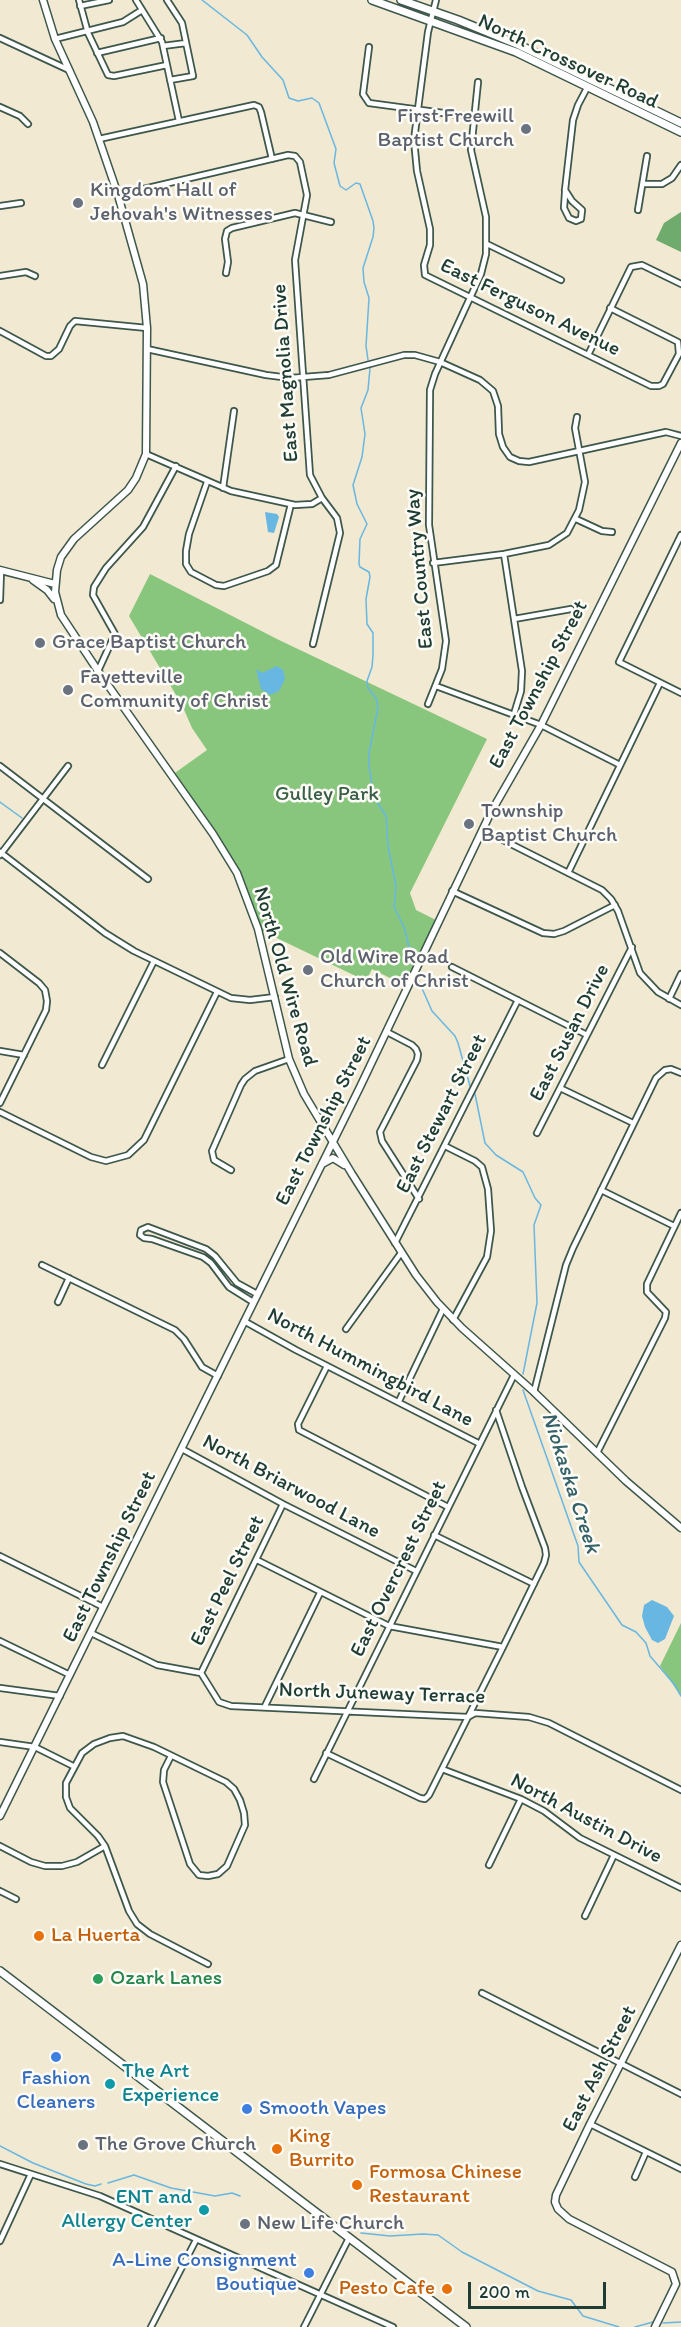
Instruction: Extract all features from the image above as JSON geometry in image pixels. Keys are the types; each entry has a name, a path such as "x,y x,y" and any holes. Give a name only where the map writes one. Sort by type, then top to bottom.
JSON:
{"main road":[{"name":"North Crossover Road","path":"372,0 516,52 681,132"},
{"name":"North Crossover Road","path":"401,0 534,52 681,123"},
{"path":"0,1971 466,2327"}],"street":[{"name":"North Old Wire Road","path":"43,0 55,39 99,139 118,195 143,284 147,328 146,454 128,490 74,539 58,563 55,584 58,605 64,621 207,825 234,868 253,912 289,1059 306,1098 401,1253 453,1320 679,1526"},
{"path":"109,0 80,3 87,30 110,76 167,65"},
{"path":"136,0 161,38 179,121"},
{"path":"167,0 182,23 193,76 170,80"},
{"name":"East Ferguson Avenue","path":"436,0 417,109 414,140 416,164 431,237 423,271 428,278 651,386 659,386 666,380 679,354 680,345"},
{"path":"55,39 123,22 142,10"},
{"path":"0,38 69,70"},
{"path":"97,53 161,38"},
{"path":"163,46 186,43"},
{"path":"369,47 363,94 369,103 473,117"},
{"name":"East Country Way","path":"428,704 444,662 446,641 428,504 430,390 440,362 481,274 487,244 486,217 472,162 471,140 478,82"},
{"path":"565,190 582,210 581,219 576,221 569,218 564,208 565,190 573,120 588,86"},
{"path":"99,139 250,105 259,107 272,159 118,195"},
{"path":"0,107 20,116 28,124"},
{"name":"East Magnolia Drive","path":"272,159 292,155 300,162 307,195 295,260 310,475 322,498 337,518 339,539 314,644"},
{"path":"638,210 646,156"},
{"path":"642,184 662,184 672,178 681,165"},
{"path":"0,206 21,203"},
{"path":"226,273 228,262 225,239 227,231 295,213 331,222"},
{"path":"487,244 561,280"},
{"path":"588,355 628,271 634,265 642,265 681,284"},
{"path":"0,276 26,272 35,276"},
{"path":"610,308 675,339 680,345"},
{"path":"0,331 46,356 56,353 75,321 147,328"},
{"path":"147,349 266,375 303,378 329,375 404,355 415,355 440,362 480,381 493,391 498,406 500,441 506,452 514,459 529,462 666,432 681,436"},
{"path":"223,488 234,411"},
{"path":"434,563 504,554 554,543 567,533 576,519 585,482 575,428 578,417"},
{"name":"East Township Street","path":"0,1816 387,1032 452,891 505,787 541,725 681,443"},
{"path":"146,454 223,488 291,504 312,504 322,498"},
{"path":"98,671 115,634 93,595 94,587 106,568 148,520 176,466"},
{"path":"207,482 189,534 186,564 191,572 216,585 224,586 268,571 276,565 291,504"},
{"path":"576,519 602,531 612,532"},
{"path":"681,535 619,662 681,693"},
{"path":"504,554 522,681 514,714"},
{"path":"0,600 1,570 55,584"},
{"path":"28,577 47,590 58,605"},
{"path":"514,619 572,609"},
{"path":"568,873 660,683"},
{"path":"436,686 541,725 620,765"},
{"path":"0,766 148,879"},
{"path":"68,766 1,854 105,933 154,961 216,992 244,1000 275,997"},
{"path":"483,830 602,890 615,905 640,973 648,983 681,1005"},
{"path":"452,891 543,933 564,931 615,905"},
{"name":"East Susan Drive","path":"537,1133 632,947"},
{"path":"0,953 39,983 45,990 48,1001 46,1011 0,1103"},
{"path":"102,1065 154,961"},
{"path":"452,967 587,1035"},
{"path":"669,999 681,974"},
{"path":"0,1112 98,1160 106,1161 128,1155 144,1140 216,992"},
{"name":"East Stewart Street","path":"395,1243 518,1000"},
{"path":"387,1032 412,1045 418,1054 380,1132 382,1141 418,1198"},
{"path":"0,1051 24,1055"},
{"path":"231,1170 214,1160 212,1151 241,1085 255,1071 289,1059"},
{"path":"534,1392 566,1265 633,1123 660,1073 671,1069 681,1073"},
{"path":"560,1088 633,1123"},
{"path":"445,1146 482,1167 488,1189 491,1231 487,1257 453,1320"},
{"path":"320,1167 333,1158 348,1168"},
{"path":"601,1190 674,1226"},
{"path":"597,1453 665,1318 666,1312 647,1292 647,1284 681,1213"},
{"path":"253,1302 229,1287 211,1263 203,1257 144,1238 141,1230 148,1227 206,1249 215,1256 237,1283 257,1294"},
{"path":"346,1329 401,1253"},
{"path":"42,1265 175,1330 184,1339 202,1367 218,1376"},
{"path":"58,1302 69,1278"},
{"path":"399,1401 443,1309"},
{"name":"North Hummingbird Lane","path":"244,1321 327,1366 480,1443"},
{"path":"327,1366 298,1424 298,1430 448,1507"},
{"name":"East Overcrest Street","path":"314,1779 514,1375"},
{"path":"326,1753 422,1799 429,1795 503,1647 544,1563 545,1548 496,1410"},
{"name":"North Briarwood Lane","path":"182,1449 283,1504 416,1571"},
{"name":"East Peel Street","path":"201,1673 283,1504"},
{"path":"679,1526 681,1517"},
{"path":"434,1535 534,1584"},
{"path":"0,1556 103,1607"},
{"path":"257,1560 389,1626 503,1647"},
{"path":"266,1706 320,1593"},
{"path":"91,1633 157,1665 201,1673"},
{"path":"0,1641 70,1675"},
{"name":"North Juneway Terrace","path":"201,1673 219,1702 231,1706 468,1717 475,1713 540,1720 681,1790"},
{"path":"0,1688 60,1696"},
{"path":"171,1756 164,1770 163,1782 190,1864 196,1873 208,1876 218,1874 227,1866 244,1830 244,1813 237,1794 226,1782 138,1740 123,1736 94,1744 82,1753 73,1766 66,1783 66,1797 70,1808 105,1846 129,1911 137,1924 150,1934 208,1964"},
{"path":"0,1742 35,1747 73,1766"},
{"name":"North Austin Drive","path":"442,1769 521,1799 544,1811 580,1838 681,1888"},
{"path":"489,1865 521,1799"},
{"path":"0,1846 31,1862 45,1866 62,1866 77,1862 105,1846"},
{"path":"585,1916 614,1855"},
{"path":"0,1891 16,1899"},
{"name":"East Ash Street","path":"655,2327 676,2284 674,2276 668,2270 583,2227 558,2209 555,2202 556,2195 590,2124 681,1945"},
{"path":"482,1993 681,2094"},
{"path":"590,2124 681,2169"},
{"path":"634,2176 646,2152"},
{"path":"0,2164 100,2196 393,2327"},
{"path":"0,2241 32,2174"},
{"path":"304,2327 349,2238"},
{"path":"152,2327 196,2240"}],"green space":[{"path":"681,212 681,252 656,240 664,223"},
{"name":"Gulley Park","path":"150,574 279,640 487,739 410,893 416,910 438,921 408,987 372,969 366,981 258,929 237,873 172,775 207,750 192,728 182,705 129,616"},
{"path":"681,1623 681,1696 660,1666"}],"water":[{"path":"265,512 277,514 279,517 274,533 268,532"},
{"path":"277,666 283,670 285,679 279,691 270,695 261,689 256,669 262,673"},
{"path":"652,1600 667,1607 674,1616 665,1639 658,1643 652,1640 642,1616 644,1605"}],"waterway":[{"name":"Niokaska Creek","path":"202,0 247,35 262,57 283,80 289,98 298,101 312,98 319,103 336,149 334,163 340,186 346,190 356,183 360,184 374,228 363,268 369,298 366,346 368,360"},
{"name":"Niokaska Creek","path":"370,368 368,390 361,408 365,434 362,457 353,485 357,504 367,524 360,539 359,564 369,572 370,577 366,599 367,624 373,633 373,655 367,681 368,688 376,698 378,707 369,753 369,766 374,797 386,816 388,846 396,886 394,907 404,927 413,963"},
{"path":"0,802 22,818"},
{"name":"Niokaska Creek","path":"417,977 432,1011 455,1036 470,1086"},
{"name":"Niokaska Creek","path":"475,1094 485,1143 496,1155 523,1172 535,1198 541,1205 534,1225 537,1303 523,1374"},
{"name":"Niokaska Creek","path":"523,1390 578,1546 579,1562 622,1625 636,1632 646,1643 650,1656 674,1684 681,1696"},
{"path":"0,2146 33,2163 86,2184 95,2186 101,2184"},
{"path":"108,2183 134,2175 171,2188 215,2196 232,2193 240,2196"},
{"path":"361,2233 390,2236 438,2235 462,2252 538,2291 571,2300 583,2316 619,2327"},
{"path":"635,2327 653,2322"},
{"path":"663,2323 681,2322"}],"place":[{"name":"First Freewill Baptist Church","path":"526,129"},
{"name":"Kingdom Hall of Jehovah's Witnesses","path":"78,203"},
{"name":"Grace Baptist Church","path":"40,643"},
{"name":"Fayetteville Community of Christ","path":"68,690"},
{"name":"Township Baptist Church","path":"469,824"},
{"name":"Old Wire Road Church of Christ","path":"308,970"},
{"name":"La Huerta","path":"39,1936"},
{"name":"Ozark Lanes","path":"98,1979"},
{"name":"Fashion Cleaners","path":"56,2057"},
{"name":"The Art Experience","path":"110,2084"},
{"name":"Smooth Vapes","path":"247,2109"},
{"name":"The Grove Church","path":"83,2145"},
{"name":"King Burrito","path":"277,2149"},
{"name":"Formosa Chinese Restaurant","path":"357,2185"},
{"name":"ENT and Allergy Center","path":"204,2210"},
{"name":"New Life Church","path":"245,2224"},
{"name":"A-Line Consignment Boutique","path":"309,2273"},
{"name":"Pesto Cafe","path":"447,2289"}]}
